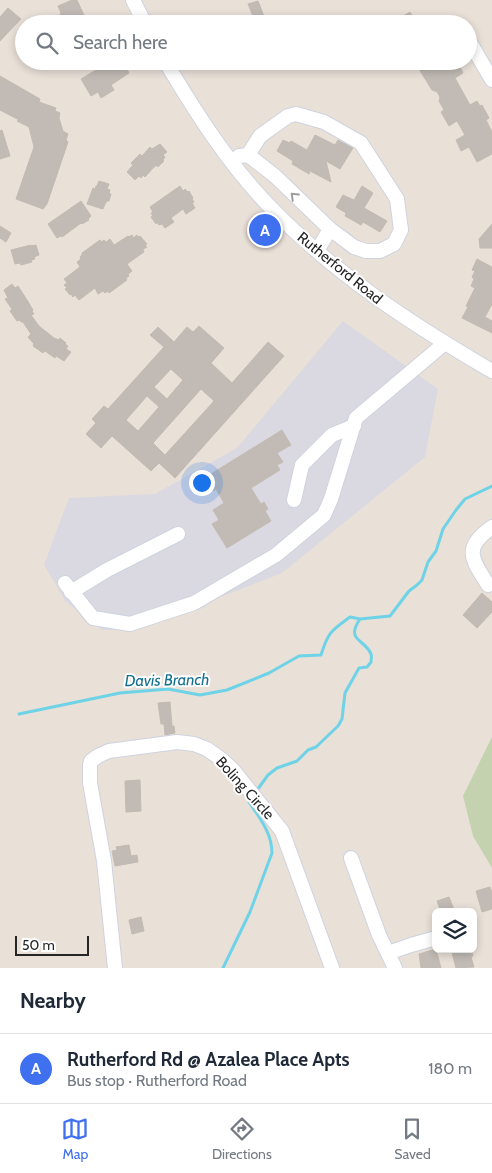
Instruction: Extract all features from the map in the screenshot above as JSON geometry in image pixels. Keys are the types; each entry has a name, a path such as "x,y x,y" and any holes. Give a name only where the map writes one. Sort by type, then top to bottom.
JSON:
{"street":[{"path":"133,0 140,15"},
{"path":"477,54 492,80"},
{"name":"Rutherford Road","path":"171,70 229,158 272,209 317,251 366,292 492,371"},
{"path":"229,158 248,154 260,136 288,116 296,114 324,122 361,142 397,200 401,230 394,244 380,251 366,251 354,247 330,229 275,176 248,154"},
{"path":"317,251 330,229"},
{"path":"178,534 68,588 93,618 130,624 194,603 276,556 324,515 331,499 356,418 445,343"},
{"path":"294,500 302,465 332,436 354,426"},
{"path":"488,585 473,560 473,550 476,541 492,527"},
{"name":"Boling Circle","path":"115,968 104,861 90,783 91,761 109,751 178,742 194,744 207,749 221,759 233,770 274,820 284,836 332,968"},
{"path":"351,858 363,895 395,968"},
{"path":"388,953 432,939"}],"shaded area":[{"path":"343,321 438,389 425,457 282,573 136,630 102,630 66,602 44,565 69,498 155,494 237,448"}],"green space":[{"path":"492,737 492,868 473,836 463,796"}],"building":[{"path":"72,0 77,0 84,15 60,15 58,6"},
{"path":"258,1 263,15 252,15 248,4"},
{"path":"8,8 16,15 15,25 0,41 0,17"},
{"path":"96,70 127,70 129,73 111,85 114,90 101,98 98,92 91,96 81,79"},
{"path":"420,70 462,70 463,73 455,78 470,105 477,101 480,106 482,105 489,118 486,120 492,132 492,154 477,162 469,147 461,151 456,140 465,135 457,121 449,126 441,112 444,110 439,101 440,97 437,92 432,90"},
{"path":"0,76 40,99 39,102 56,108 55,111 60,113 59,118 63,131 68,134 66,140 68,142 47,204 43,209 16,199 34,147 29,127 0,110"},
{"path":"2,130 10,156 0,159 0,131"},
{"path":"315,135 335,145 338,140 353,148 340,169 326,161 331,182 310,171 309,174 292,164 293,161 277,151 283,140 290,143 291,141 307,150"},
{"path":"160,144 167,152 163,155 165,157 164,161 158,167 157,165 153,168 145,177 143,175 141,178 139,176 135,180 127,172 133,165 131,163 140,154 142,156 150,147 152,149"},
{"path":"99,181 109,184 107,189 110,190 109,193 111,194 109,201 107,201 103,209 87,204 93,188 95,189"},
{"path":"180,186 183,191 185,189 189,191 195,208 186,214 183,209 171,218 174,222 165,228 162,224 159,225 157,222 156,224 151,217 153,212 150,207"},
{"path":"362,186 373,193 364,208 387,221 380,232 363,222 361,225 345,216 346,213 336,207 343,195 354,200"},
{"path":"81,201 91,216 89,220 81,223 62,237 57,238 48,224"},
{"path":"492,224 492,248 480,248 479,239"},
{"path":"0,226 11,233 6,242 0,238"},
{"path":"132,235 133,238 137,235 138,237 140,236 147,244 145,245 147,247 143,249 144,252 127,264 132,271 128,274 127,280 109,293 108,291 105,293 103,291 98,294 95,288 79,300 75,295 73,297 70,295 65,289 67,288 64,285 67,283 64,279 80,267 77,262 81,259 82,253 100,240 101,242 104,240 106,242 110,239 114,245"},
{"path":"36,245 39,255 31,260 32,262 21,265 20,263 15,264 11,250"},
{"path":"477,259 492,267 492,304 485,317 492,321 492,333 462,318 475,288 471,286 475,271 472,270"},
{"path":"12,284 15,288 18,286 27,300 33,310 34,314 31,315 39,326 54,338 59,340 60,338 66,343 68,346 66,349 71,352 64,361 56,356 55,358 45,351 43,353 33,346 34,344 28,337 31,334 23,322 17,321 5,299 8,298 4,290"},
{"path":"199,326 224,348 211,363 232,383 268,342 284,356 175,478 159,463 151,471 112,436 101,448 86,434 96,423 92,419 104,406 108,409 164,347 150,335 158,327 174,342 187,327 193,332","holes":["171,369 183,380 167,399 154,387","201,389 214,401 165,455 153,443","147,396 159,407 138,431 126,420"]},
{"path":"282,430 291,445 277,453 283,462 277,465 280,470 251,488 261,504 264,502 268,509 265,511 271,521 227,548 212,524 219,520 213,510 224,503 206,477"},
{"path":"482,593 492,602 492,612 477,628 463,615"},
{"path":"170,702 172,726 174,726 175,733 165,735 164,724 161,724 158,703"},
{"path":"140,780 141,811 126,812 125,781"},
{"path":"129,845 131,856 137,855 138,862 115,866 112,851 117,850 116,847"},
{"path":"490,887 492,909 482,912 476,891"},
{"path":"449,897 453,908 440,908 437,901"},
{"path":"141,917 144,931 132,934 129,920"},
{"path":"432,950 432,953 437,953 441,968 421,968 419,954"},
{"path":"452,953 472,953 473,956 471,957 474,967 456,968"}],"waterway":[{"name":"Davis Branch","path":"19,714 120,693 168,689 200,695 227,690 269,673 299,656 321,655 331,633 350,617 360,619 390,616 409,591 422,580 428,562 436,551 443,529 456,510 465,499 492,486"},
{"path":"255,793 268,775 277,768 297,761 308,750 316,747 338,726 342,719 345,693 359,668 367,667 371,662 371,655 368,649 355,636 356,626 360,619"},
{"path":"223,968 250,912 272,853 267,832 261,819 249,802 251,798"}],"place":[{"name":"Rutherford Rd @ Azalea Place Apts","path":"265,230"}]}
